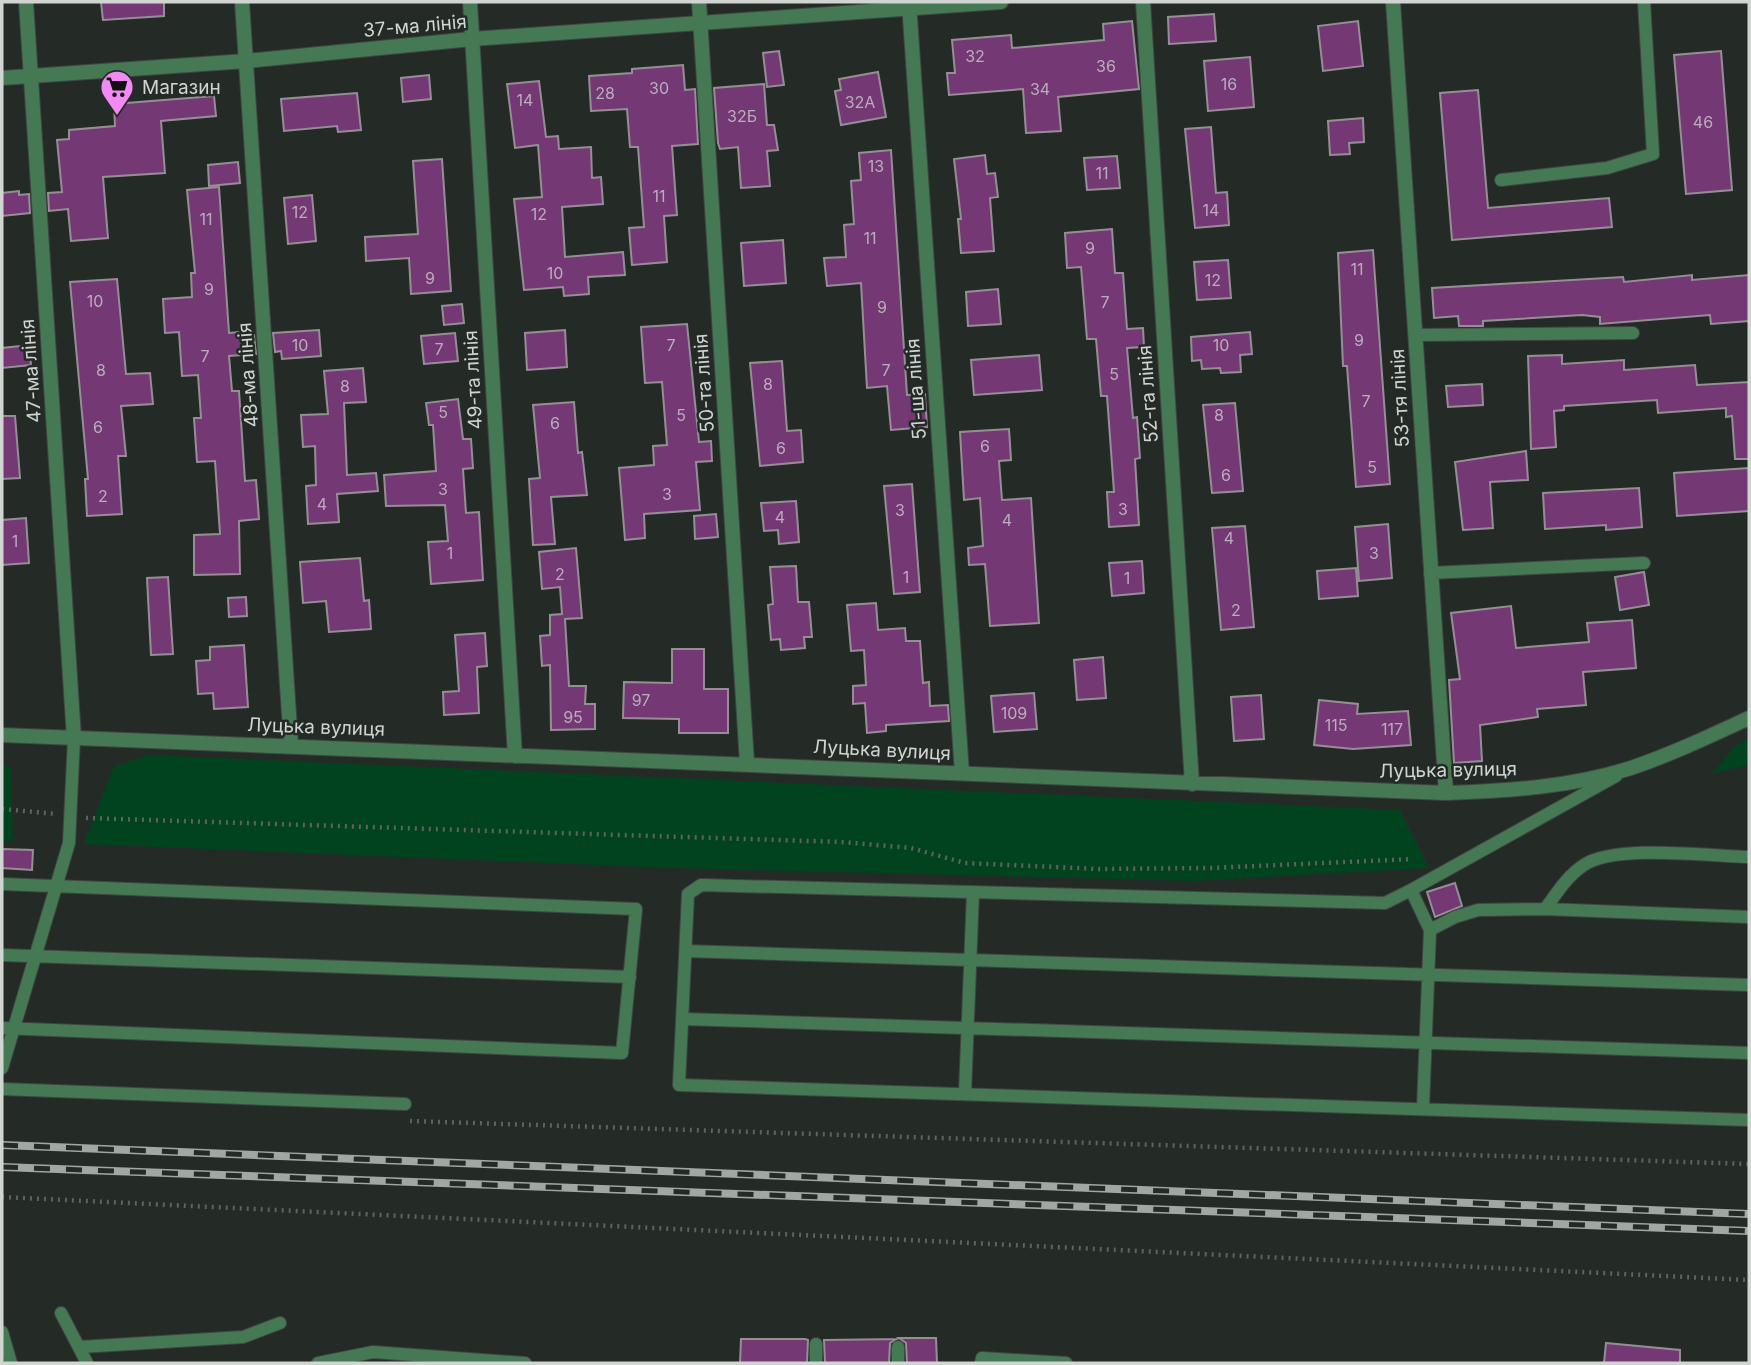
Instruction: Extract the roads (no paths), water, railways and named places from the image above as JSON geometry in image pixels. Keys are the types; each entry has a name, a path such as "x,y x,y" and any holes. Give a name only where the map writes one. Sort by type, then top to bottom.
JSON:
{"street":[{"name":"47-ма лінія","path":"26,2 74,738"},
{"name":"48-ма лінія","path":"242,2 291,745"},
{"name":"49-та лінія","path":"470,2 515,756"},
{"name":"50-та лінія","path":"699,2 747,763"},
{"name":"37-ма лінія","path":"2,78 246,61 472,39 909,6 1000,2"},
{"name":"52-га лінія","path":"1143,2 1192,784"},
{"name":"53-тя лінія","path":"1393,2 1446,793"},
{"name":"51-ша лінія","path":"909,6 962,773"},
{"name":"Луцька вулиця","path":"2,735 1446,793 1531,787 1628,768 1684,748 1749,718"}],"lane":[{"path":"1501,180 1607,168 1653,153 1644,2"},
{"path":"1415,335 1633,333"},
{"path":"1430,573 1644,563"},
{"path":"2,1069 8,1028 35,956 69,843 74,738"},
{"path":"1628,768 1385,903 701,885 688,894 679,1085 1749,1119"},
{"path":"1545,909 1566,880 1586,863 1614,853 1749,857"},
{"path":"2,884 636,909 622,1053 8,1028"},
{"path":"1411,890 1430,930 1423,1108"},
{"path":"965,1093 973,892"},
{"path":"1430,930 1455,917 1478,910 1545,909 1749,918"},
{"path":"685,951 1749,985"},
{"path":"2,955 630,977"},
{"path":"683,1019 1749,1053"},
{"path":"2,1089 405,1104"},
{"path":"61,1313 87,1363"},
{"path":"80,1347 243,1337 280,1323"},
{"path":"2,1332 11,1363"},
{"path":"816,1344 816,1363"},
{"path":"898,1347 898,1363"},
{"path":"318,1363 374,1358 525,1363"},
{"path":"981,1363 982,1358 1066,1363"}],"railway":[{"path":"2,1145 1749,1214"},
{"path":"2,1167 1749,1231"}],"place":[{"name":"Магазин","path":"117,117"}]}
